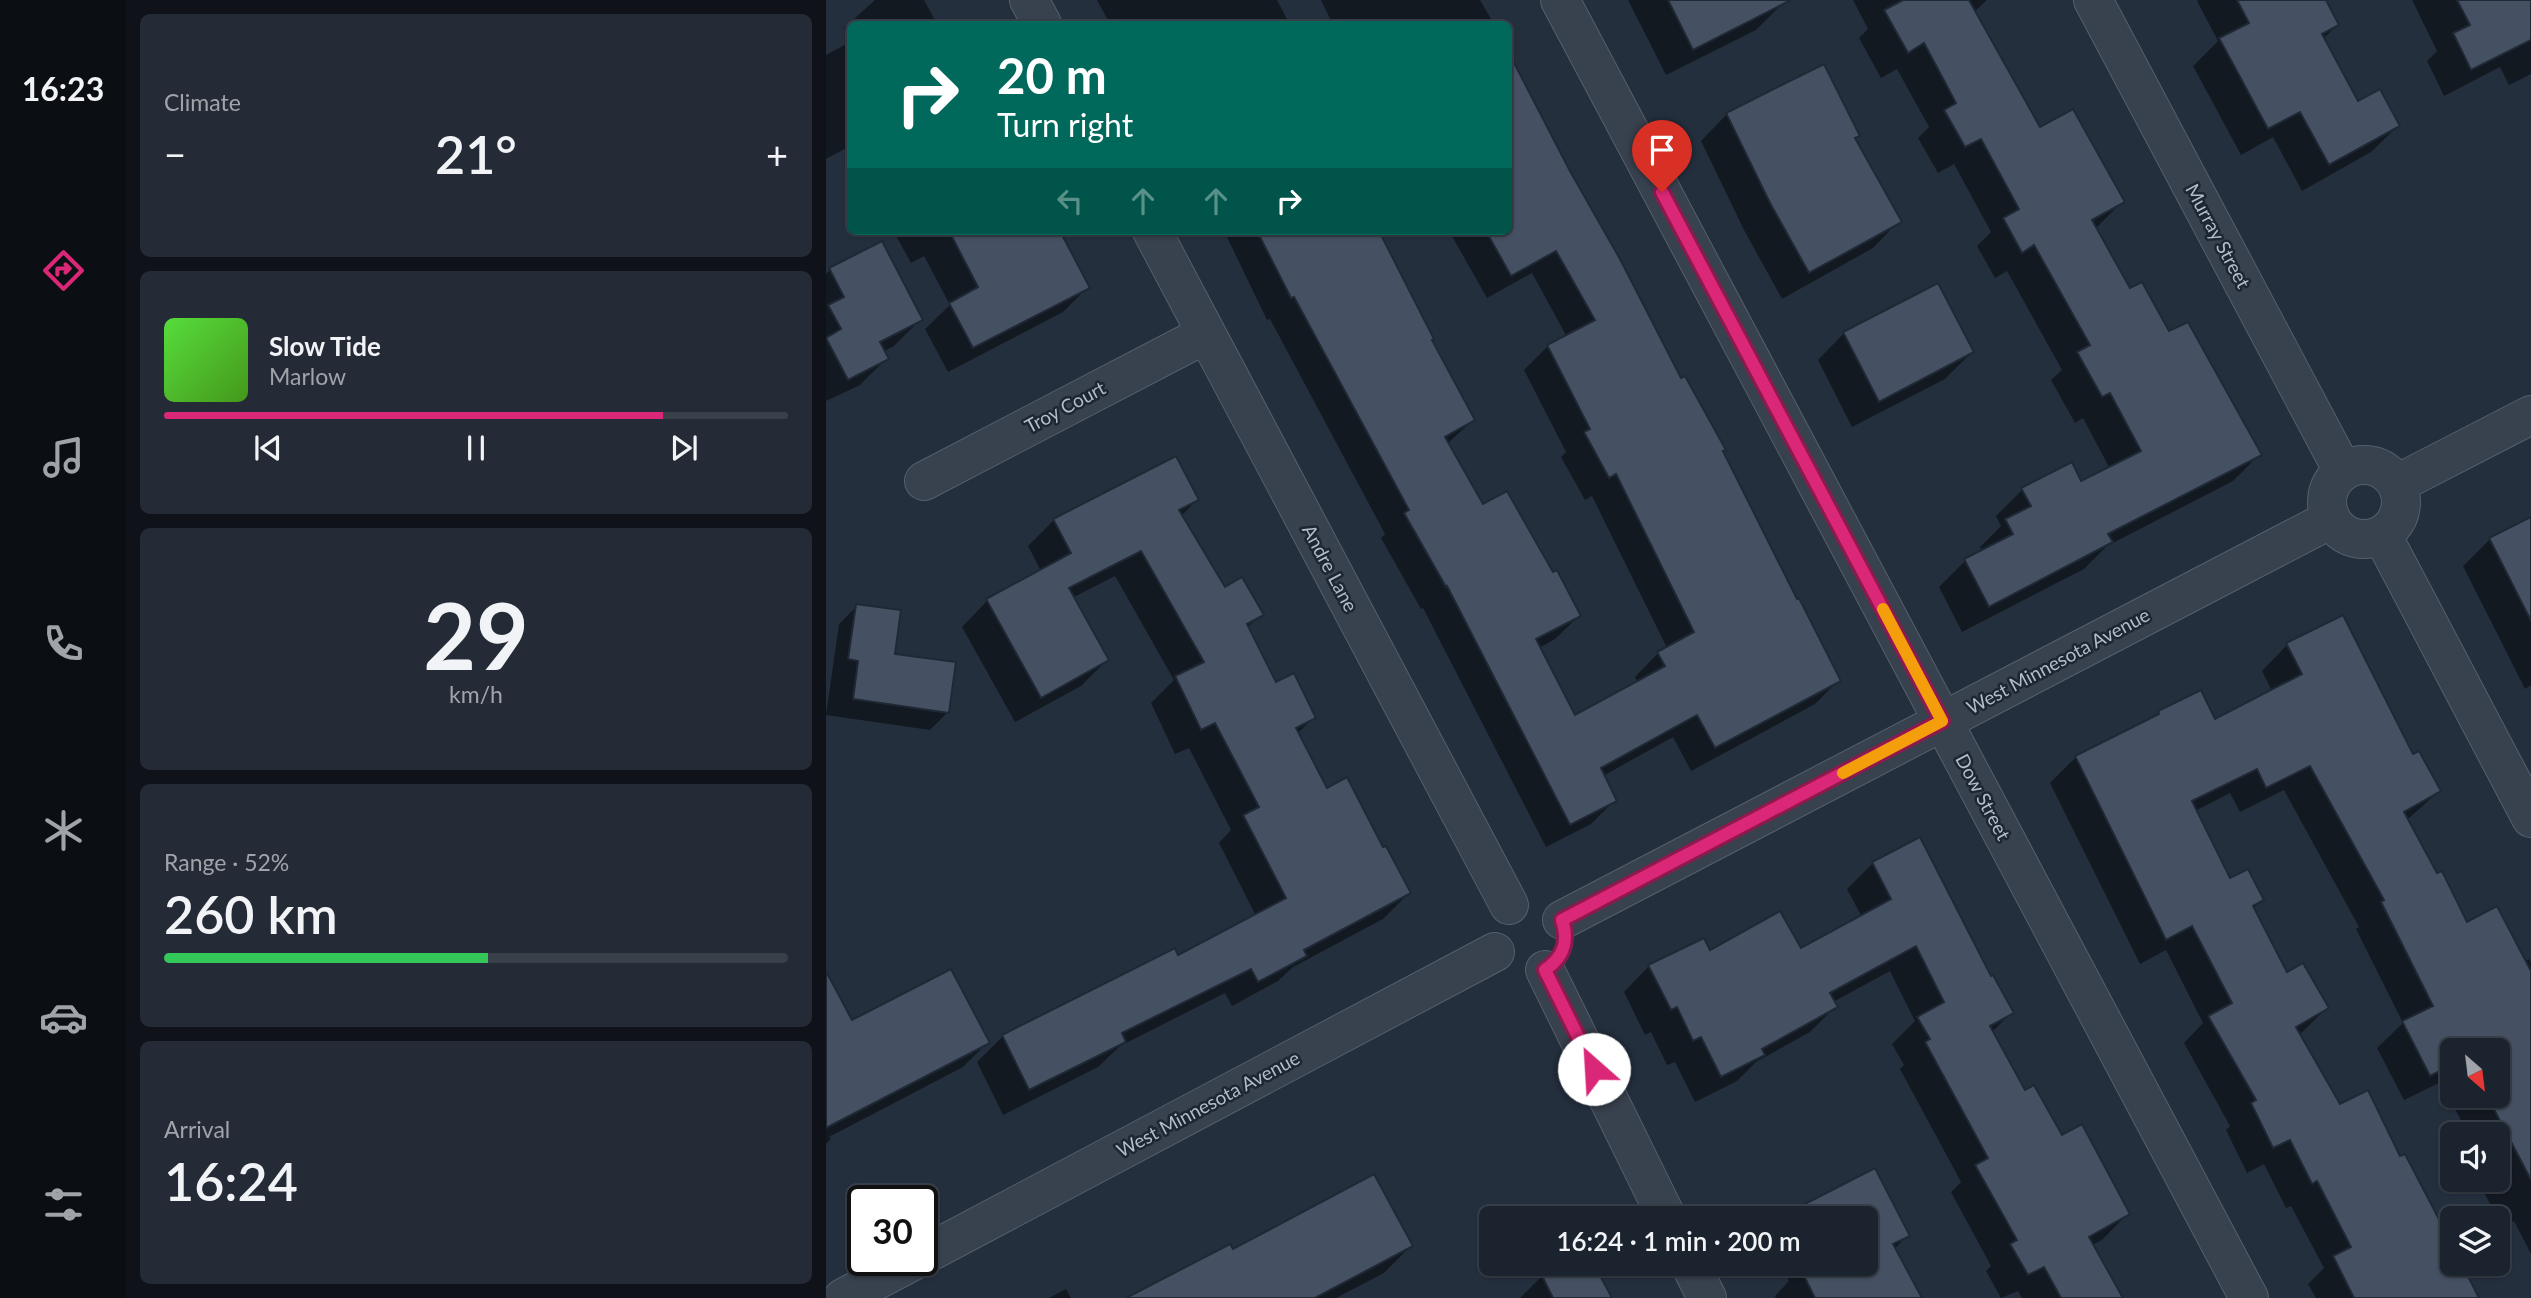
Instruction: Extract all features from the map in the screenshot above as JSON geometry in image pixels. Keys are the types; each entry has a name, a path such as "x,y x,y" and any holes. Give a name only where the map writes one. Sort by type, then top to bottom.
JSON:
{"street":[{"path":"1029,0 1040,21"},
{"name":"Dow Street","path":"1560,0 2249,1298"},
{"name":"Murray Street","path":"2094,0 2343,471"},
{"name":"Andre Lane","path":"1154,235 1509,905"},
{"name":"Troy Court","path":"924,481 1206,334"},
{"path":"2397,484 2531,415"},
{"path":"2367,465 2389,474 2397,484 2401,507 2392,528 2382,535 2371,539 2347,536 2330,519 2327,509 2329,488 2343,471 2354,466 2367,465"},
{"name":"West Minnesota Avenue","path":"1562,920 2330,519"},
{"path":"2382,535 2531,818"},
{"path":"1533,899 1555,910 1562,920 1566,943 1562,954 1545,970 1534,974 1511,970 1494,952 1492,931 1500,912 1509,905 1533,899"},
{"name":"West Minnesota Avenue","path":"938,1247 1494,952"},
{"path":"1545,970 1661,1206"},
{"path":"843,1298 885,1276"},
{"path":"1696,1276 1707,1298"}],"building":[{"path":"1668,0 1791,0 1693,50"},
{"path":"1903,0 1969,0 2040,127 2073,109 2125,202 2092,220 2130,288 2142,282 2169,331 2188,322 2262,455 2108,534 2113,542 1989,607 1964,559 2013,534 2005,519 2031,506 2021,488 2072,462 2081,481 2141,451 2110,393 2102,397 2077,352 2090,345 2034,245 2022,253 2003,218 2019,209 1981,139 1965,147 1944,110 1956,103 1924,43 1908,53 1884,10"},
{"path":"2237,0 2326,0 2339,25 2322,34 2358,101 2380,89 2400,126 2329,165 2300,112 2268,129 2219,38 2249,23"},
{"path":"2457,0 2531,0 2531,40 2471,70 2453,33 2470,25"},
{"path":"1512,59 1681,378 1685,376 1726,450 1723,451 1841,681 1715,748 1697,715 1601,768 1617,801 1570,825 1447,586 1404,513 1409,510 1259,235 1381,235 1434,339 1432,340 1475,420 1445,437 1483,504 1507,491 1553,572 1557,570 1581,616 1536,639 1575,715 1665,666 1657,652 1694,632 1616,474 1609,478 1584,432 1590,429 1547,345 1595,320 1556,251 1511,276 1488,235 1512,235"},
{"path":"1824,64 1860,136 1855,138 1902,222 1809,273 1770,203 1726,113"},
{"path":"951,235 1062,235 1090,288 973,348 949,303 978,287"},
{"path":"882,241 923,320 880,342 889,359 848,380 826,338 841,329 828,305 844,297 829,268"},
{"path":"1938,283 1974,352 1879,402 1843,332"},
{"path":"1176,456 1199,500 1179,510 1225,587 1242,577 1264,615 1247,624 1276,682 1294,673 1316,718 1296,728 1327,788 1347,777 1383,847 1386,846 1411,893 1304,950 1307,956 1258,982 1251,969 1122,1033 1126,1042 1029,1090 1002,1035 1175,948 1178,955 1286,898 1243,815 1259,807 1215,723 1201,730 1175,676 1204,662 1141,551 1069,588 1109,660 1041,698 986,599 1071,553 1053,519"},
{"path":"2531,517 2531,621 2489,538"},
{"path":"856,604 901,610 895,654 956,662 949,713 853,699 858,661 848,659"},
{"path":"2343,615 2413,754 2419,751 2441,791 2404,812 2437,873 2442,871 2467,922 2497,906 2531,971 2531,1180 2510,1140 2510,1122 2501,1122 2493,1108 2510,1108 2510,1038 2440,1038 2440,1071 2430,1076 2402,1021 2433,1006 2381,902 2384,900 2310,766 2266,788 2257,769 2192,801 2230,878 2248,869 2264,900 2253,906 2287,972 2303,963 2329,1008 2296,1027 2340,1104 2368,1090 2400,1156 2405,1154 2440,1221 2440,1276 2468,1276 2479,1298 2354,1298 2333,1256 2351,1247 2317,1181 2312,1184 2290,1140 2273,1148 2251,1103 2256,1100 2208,1016 2232,1003 2192,926 2166,940 2075,756 2201,690 2215,719 2302,674 2286,643"},
{"path":"1920,837 1991,976 1993,975 2014,1013 1990,1026 2025,1090 2034,1085 2062,1135 2082,1124 2130,1214 2089,1237 2123,1298 2061,1298 2044,1267 2028,1275 2010,1244 2017,1240 1975,1165 1988,1158 1925,1042 1930,1039 1917,1017 1944,1002 1916,946 1830,993 1838,1007 1762,1049 1765,1055 1721,1077 1701,1037 1693,1041 1677,1007 1671,1010 1648,965 1704,938 1710,950 1780,911 1801,948 1891,899 1872,862"},
{"path":"951,969 990,1043 826,1128 826,971 852,1020"},
{"path":"1875,1168 1910,1236 1893,1244 1922,1298 1815,1298 1804,1276 1878,1276 1878,1206 1801,1206"},
{"path":"1374,1174 1413,1246 1315,1298 1126,1298 1230,1244 1233,1249"},
{"path":"1542,1276 1600,1276 1612,1298 1553,1298"}],"slow traffic":[{"path":"1843,773 1942,721 1883,609"}],"route":[{"path":"1594,1069 1545,970 1555,963 1566,943 1562,920 1942,721 1662,192"}]}
